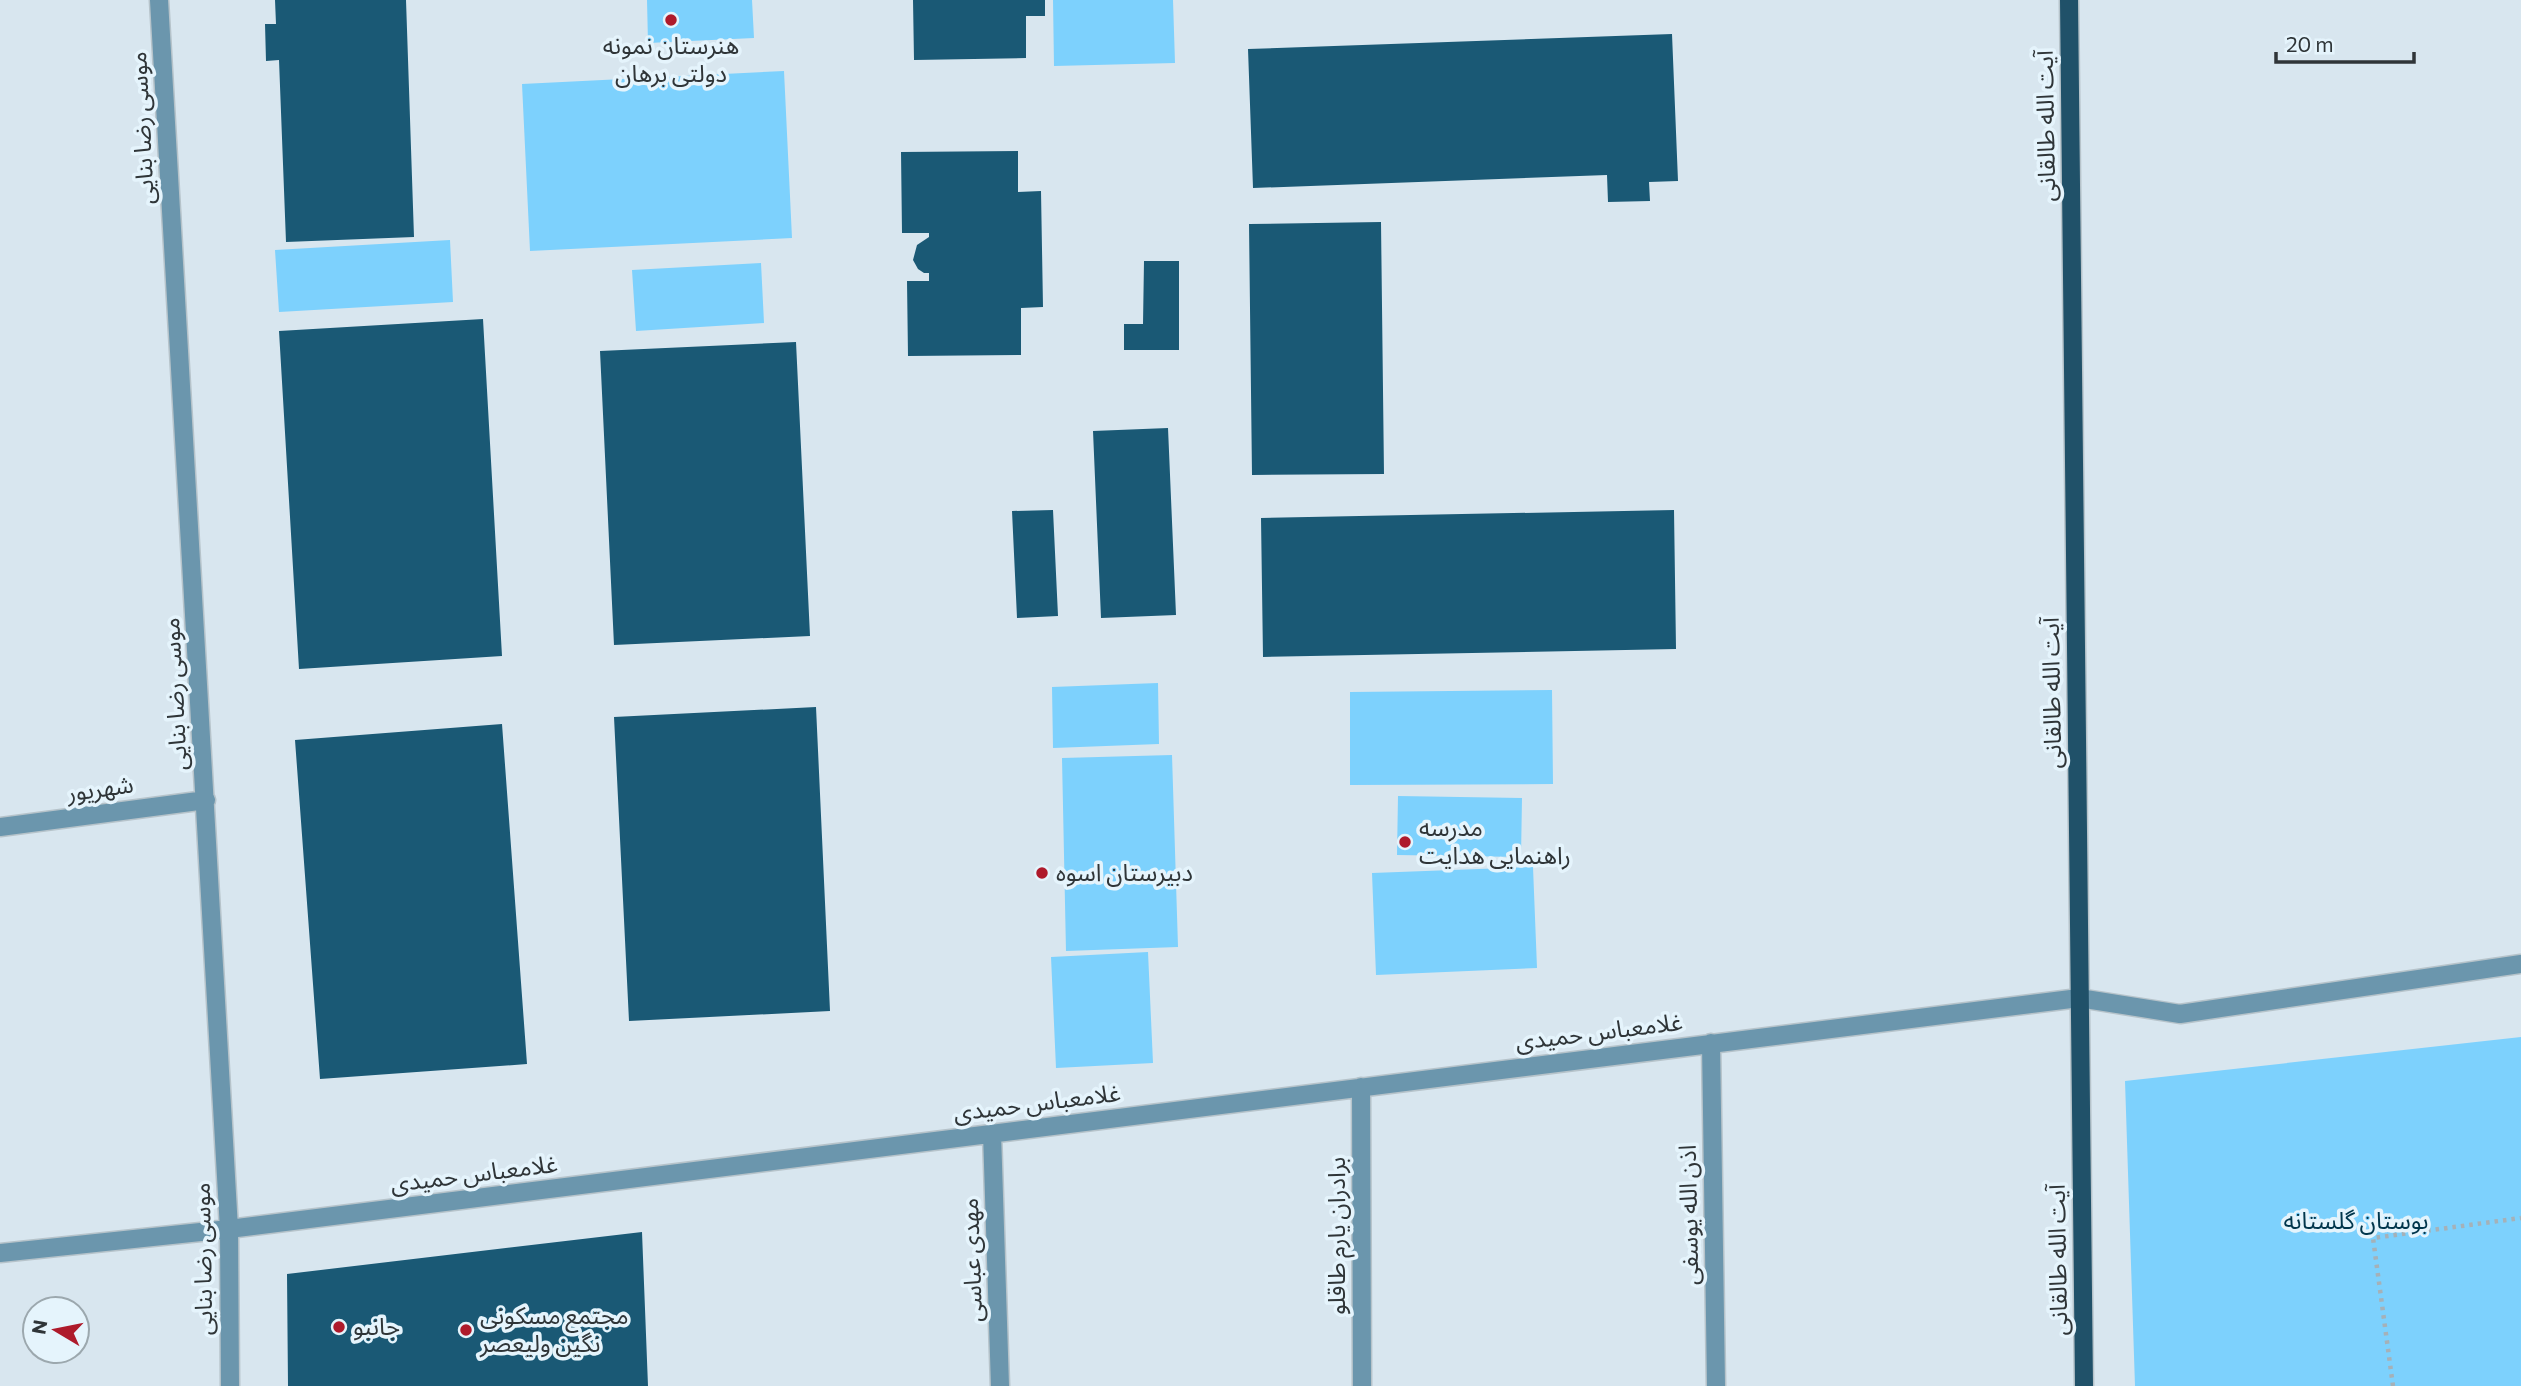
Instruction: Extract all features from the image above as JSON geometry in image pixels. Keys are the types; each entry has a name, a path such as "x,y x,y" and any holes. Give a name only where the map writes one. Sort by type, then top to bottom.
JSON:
{"main road":[{"name":"آیت الله طالقانی","path":"2069,0 2084,1386"}],"street":[{"name":"موسی رضا بنایی","path":"159,0 229,1229 230,1386"},
{"name":"شهریور","path":"0,827 206,800"},
{"name":"غلامعباس حمیدی","path":"0,1253 229,1229 2079,998 2180,1014 2521,964"},
{"name":"اذن الله یوسفی","path":"1711,1043 1716,1386"},
{"name":"برادران یارم طاقلو","path":"1361,1087 1362,1386"},
{"name":"مهدی عباسی","path":"992,1133 1000,1386"}],"path":[{"path":"2393,1386 2373,1238 2521,1218"}],"green space":[{"path":"647,0 752,0 754,38 648,43"},
{"path":"1053,0 1173,0 1175,63 1054,66"},
{"path":"784,71 792,238 530,251 522,84"},
{"path":"450,240 453,302 279,312 275,250"},
{"path":"761,263 764,323 636,331 632,270"},
{"path":"1158,683 1159,744 1053,748 1052,687"},
{"path":"1552,690 1553,784 1350,785 1350,692"},
{"path":"1172,755 1178,947 1066,951 1062,758"},
{"path":"1398,796 1522,798 1521,857 1397,855"},
{"path":"1533,867 1537,968 1376,975 1372,873"},
{"path":"1148,952 1153,1063 1056,1068 1051,957"},
{"name":"بوستان گلستانه","path":"2521,1037 2521,1386 2135,1386 2125,1081"}],"building":[{"path":"275,0 406,0 414,237 286,242 279,60 266,61 265,24 276,24"},
{"path":"913,0 1045,0 1045,16 1026,16 1026,58 914,60"},
{"path":"1672,34 1678,181 1649,182 1650,201 1608,202 1607,175 1253,188 1248,49"},
{"path":"1018,151 1018,192 1041,191 1043,307 1021,308 1021,355 908,356 907,281 929,281 929,273 918,269 913,260 917,245 929,237 929,233 902,233 901,152"},
{"path":"1381,222 1384,474 1252,475 1249,224"},
{"path":"1144,261 1179,261 1179,350 1124,350 1124,324 1143,324"},
{"path":"483,319 502,656 299,669 279,331"},
{"path":"796,342 810,636 614,645 600,351"},
{"path":"1168,428 1176,615 1101,618 1093,431"},
{"path":"1053,510 1058,616 1017,618 1012,511"},
{"path":"1674,510 1676,649 1263,657 1261,518"},
{"path":"816,707 830,1011 629,1021 614,717"},
{"path":"502,724 527,1064 320,1079 295,740"},
{"name":"مجتمع مسکونی نگین ولیعصر","path":"642,1232 648,1386 288,1386 287,1274"}],"place":[{"name":"هنرستان نمونه دولتی برهان","path":"671,20"},
{"name":"مدرسه راهنمایی هدایت","path":"1405,842"},
{"name":"دبیرستان اسوه","path":"1042,873"},
{"name":"جانبو","path":"339,1327"},
{"name":"مجتمع مسکونی نگین ولیعصر","path":"466,1330"}]}
